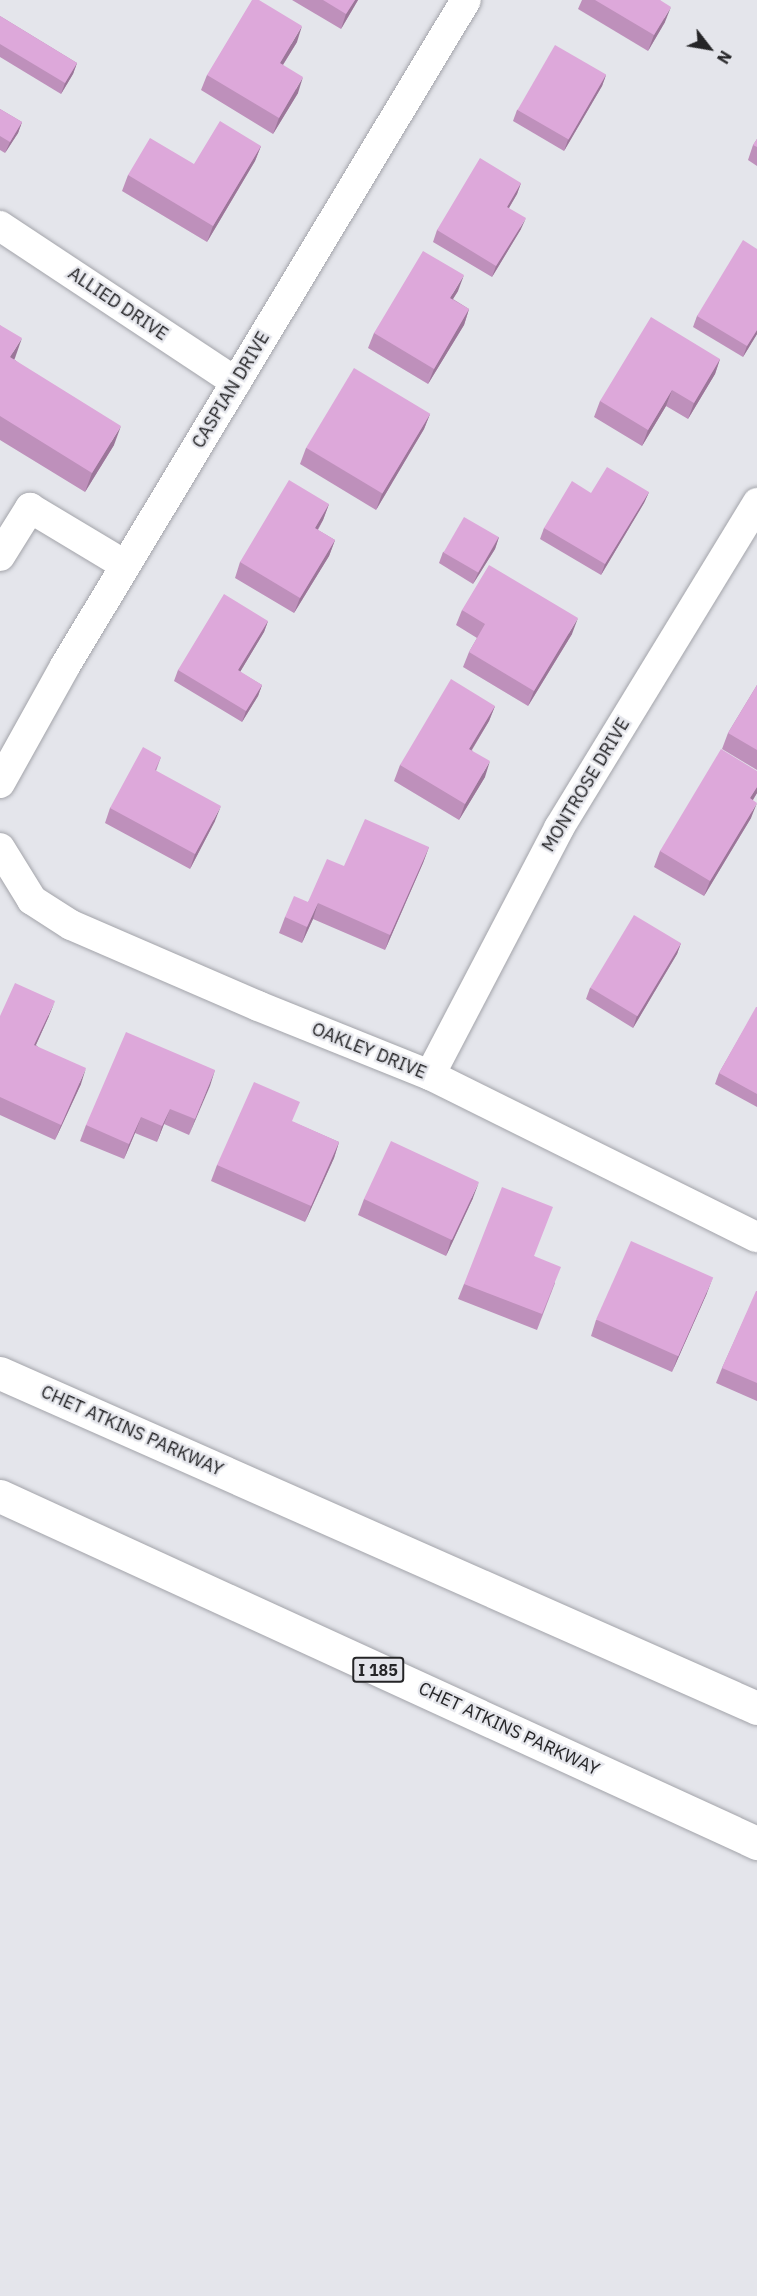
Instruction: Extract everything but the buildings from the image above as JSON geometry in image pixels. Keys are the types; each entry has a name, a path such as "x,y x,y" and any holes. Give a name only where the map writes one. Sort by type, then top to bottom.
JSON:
{"highway":[{"name":"CHET ATKINS PARKWAY","path":"0,1373 757,1708"},
{"name":"CHET ATKINS PARKWAY","path":"0,1496 757,1843"}],"street":[{"name":"CASPIAN DRIVE","path":"5,763 466,0"},
{"name":"ALLIED DRIVE","path":"0,226 236,382"},
{"name":"MONTROSE DRIVE","path":"430,1075 559,828 757,503"},
{"path":"0,556 30,508 125,565"},
{"name":"OAKLEY DRIVE","path":"0,848 32,900 71,925 258,1006 430,1075 757,1237"}]}
